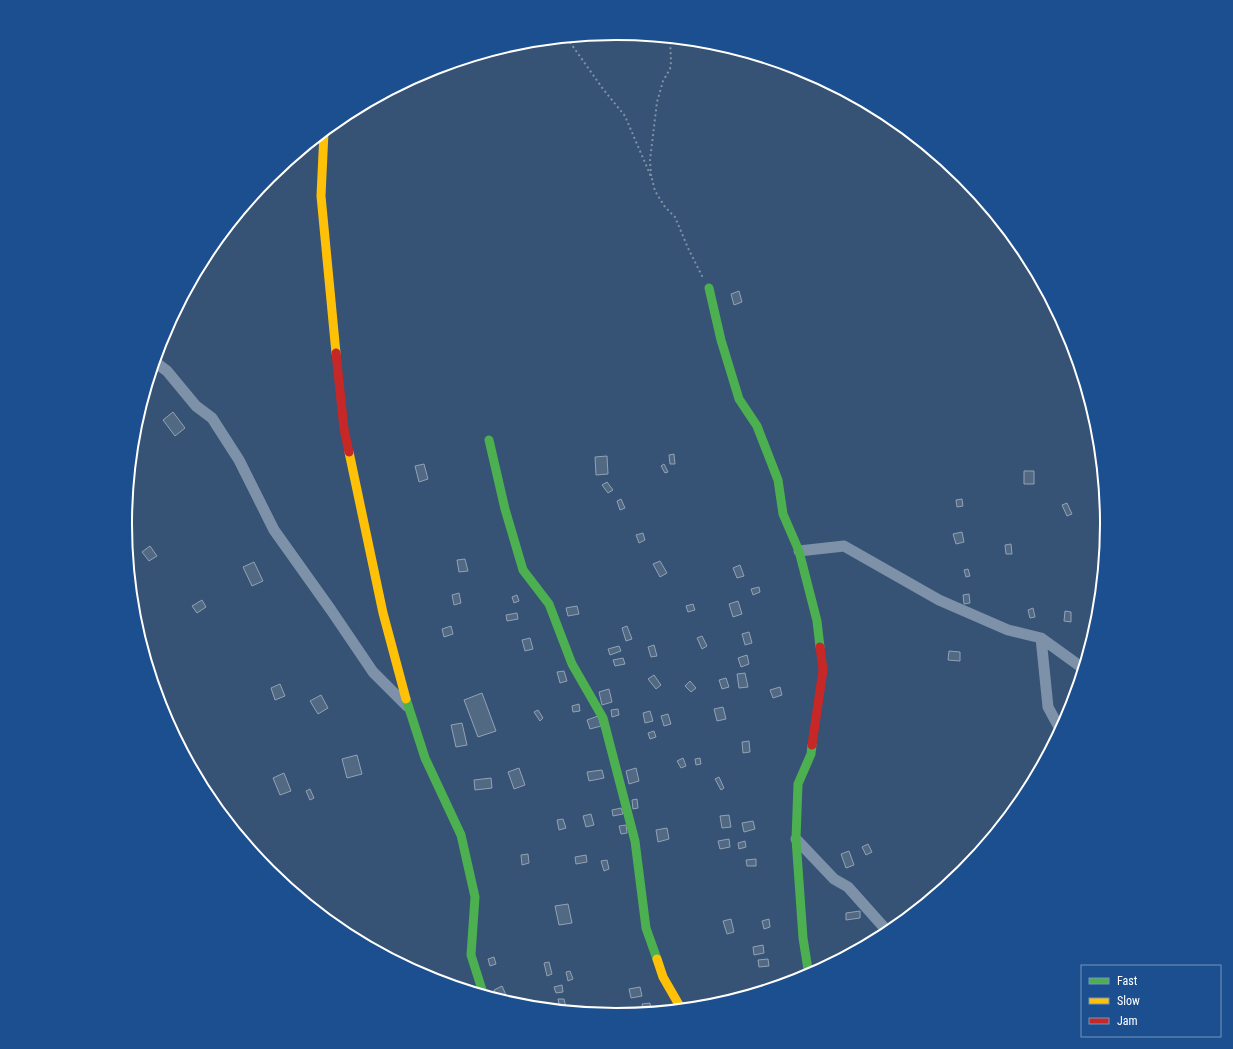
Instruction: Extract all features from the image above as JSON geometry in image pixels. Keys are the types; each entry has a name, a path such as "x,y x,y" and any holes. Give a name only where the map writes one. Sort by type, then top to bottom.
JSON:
{"street":[{"path":"324,139 321,196 344,429 383,613 409,708 425,758 461,835 475,897 471,955 482,989"},
{"path":"708,288 721,340 739,399 757,426 778,480 783,514 799,551 817,621 822,670 811,754 798,784 796,840 803,938 808,969"},
{"path":"159,365 167,371 196,406 212,418 239,460 274,530 373,672 409,708"},
{"path":"489,440 505,509 523,570 549,604 572,664 603,718 635,841 646,928 663,977 679,1005"},
{"path":"799,551 844,546 939,600 1008,630 1041,638 1079,666"},
{"path":"1041,638 1048,707 1057,725"},
{"path":"796,840 834,879 848,887 885,928"}],"path":[{"path":"570,42 603,89 625,116 652,179"},
{"path":"670,43 670,69 662,81 657,102 650,160 652,179 655,192 665,207 675,217 688,248 708,288"}],"building":[{"path":"739,291 742,302 734,305 731,294"},
{"path":"173,412 185,428 175,436 163,420"},
{"path":"674,454 675,464 670,464 669,455"},
{"path":"607,456 608,474 596,475 595,457"},
{"path":"424,464 428,479 419,482 415,466"},
{"path":"664,464 668,472 665,473 661,466"},
{"path":"1024,471 1034,471 1034,484 1024,484"},
{"path":"607,482 613,490 608,493 602,485"},
{"path":"621,499 625,508 620,510 617,501"},
{"path":"962,499 963,506 957,507 956,500"},
{"path":"1067,503 1072,514 1067,516 1062,505"},
{"path":"962,532 964,542 956,544 953,534"},
{"path":"643,533 645,540 639,543 636,535"},
{"path":"1011,544 1012,554 1006,554 1005,545"},
{"path":"150,546 157,556 149,561 142,552"},
{"path":"465,559 468,571 459,572 457,560"},
{"path":"660,561 667,573 660,577 653,564"},
{"path":"254,562 263,581 252,586 243,567"},
{"path":"740,565 744,576 737,578 733,568"},
{"path":"968,569 970,576 966,577 964,570"},
{"path":"759,587 760,592 753,595 751,589"},
{"path":"459,593 461,603 454,605 452,595"},
{"path":"969,594 970,603 964,604 963,595"},
{"path":"517,595 519,601 514,603 512,597"},
{"path":"202,600 206,607 197,613 192,606"},
{"path":"738,601 742,614 733,617 729,604"},
{"path":"693,604 695,610 688,612 686,606"},
{"path":"577,606 579,614 568,616 566,608"},
{"path":"1033,608 1035,617 1030,618 1028,610"},
{"path":"1065,611 1071,612 1071,622 1064,621"},
{"path":"517,613 518,619 507,621 506,615"},
{"path":"451,626 453,634 444,637 442,629"},
{"path":"627,626 632,639 626,641 622,628"},
{"path":"749,632 752,643 745,645 742,634"},
{"path":"702,636 707,646 702,649 697,638"},
{"path":"530,638 533,649 525,651 522,640"},
{"path":"654,645 657,656 651,657 648,647"},
{"path":"619,646 621,651 610,655 608,649"},
{"path":"949,651 960,652 960,661 948,660"},
{"path":"747,655 749,664 741,667 738,658"},
{"path":"623,658 625,664 615,666 613,660"},
{"path":"564,671 567,681 560,683 557,672"},
{"path":"745,673 748,687 739,688 737,674"},
{"path":"654,675 661,685 656,689 648,679"},
{"path":"726,678 729,687 722,689 719,680"},
{"path":"690,681 696,688 691,692 685,686"},
{"path":"280,684 285,696 275,700 271,688"},
{"path":"780,687 782,695 773,698 770,690"},
{"path":"609,689 612,702 602,705 599,692"},
{"path":"482,693 496,731 478,737 464,700"},
{"path":"321,695 328,708 318,714 310,701"},
{"path":"579,704 580,711 573,712 572,706"},
{"path":"723,707 726,719 717,721 714,709"},
{"path":"618,709 619,715 612,717 611,710"},
{"path":"538,710 543,718 540,721 534,712"},
{"path":"650,711 653,721 645,723 643,713"},
{"path":"668,714 671,724 664,726 661,716"},
{"path":"598,716 601,726 590,729 587,720"},
{"path":"462,723 467,745 456,747 451,725"},
{"path":"654,731 656,737 650,739 648,733"},
{"path":"749,741 750,752 743,753 742,742"},
{"path":"357,755 362,774 347,778 342,759"},
{"path":"683,758 686,766 681,768 677,761"},
{"path":"700,758 701,764 696,765 695,759"},
{"path":"519,768 525,785 514,789 508,772"},
{"path":"636,768 639,781 629,784 626,771"},
{"path":"602,770 604,778 589,781 587,772"},
{"path":"284,773 291,791 280,795 273,778"},
{"path":"719,777 724,788 721,790 715,779"},
{"path":"491,778 492,788 475,790 474,780"},
{"path":"310,789 314,798 310,800 306,791"},
{"path":"637,799 638,808 633,809 632,800"},
{"path":"621,808 623,814 613,816 612,810"},
{"path":"591,814 594,825 586,827 583,816"},
{"path":"729,815 731,827 722,828 720,816"},
{"path":"563,819 566,828 559,830 557,820"},
{"path":"753,821 755,829 744,832 742,823"},
{"path":"626,825 627,833 621,834 619,826"},
{"path":"667,828 669,839 658,842 656,830"},
{"path":"729,839 730,847 720,849 718,841"},
{"path":"745,841 746,847 739,849 738,843"},
{"path":"868,844 872,852 866,855 862,847"},
{"path":"849,851 854,865 846,868 841,854"},
{"path":"528,854 529,863 522,865 521,855"},
{"path":"586,855 587,862 576,864 575,857"},
{"path":"756,859 756,866 747,866 746,860"},
{"path":"607,860 609,869 604,871 601,861"},
{"path":"568,904 572,923 559,925 555,906"},
{"path":"860,911 860,918 846,920 846,913"},
{"path":"731,919 734,932 727,934 723,921"},
{"path":"769,919 770,927 764,929 762,921"},
{"path":"763,945 764,953 754,955 753,947"},
{"path":"494,957 496,964 490,966 488,959"},
{"path":"768,959 769,966 759,967 758,960"},
{"path":"549,962 552,974 547,976 544,963"},
{"path":"570,971 573,979 568,981 566,972"},
{"path":"562,985 563,992 556,993 554,987"},
{"path":"502,986 506,995 496,993 494,990"},
{"path":"640,987 642,996 631,998 629,989"},
{"path":"558,999 564,999 566,1006 559,1006"},
{"path":"650,1003 651,1008 643,1008 642,1004"}],"traffic: fast":[{"path":"709,288 721,340 739,399 757,426 778,480 783,514 799,551 817,621 820,647"},
{"path":"489,440 505,509 523,570 549,604 572,664 603,718 635,841 646,928 657,959"},
{"path":"406,699 425,758 461,835 475,897 471,955 482,989"},
{"path":"808,969 803,938 796,839 798,784 811,754 812,745"}],"traffic: slow":[{"path":"324,139 321,196 336,353"},
{"path":"349,452 383,613 406,699"},
{"path":"657,959 663,977 679,1005"}],"traffic: jam":[{"path":"336,353 344,429 349,452"},
{"path":"812,745 823,670 820,647"}]}
